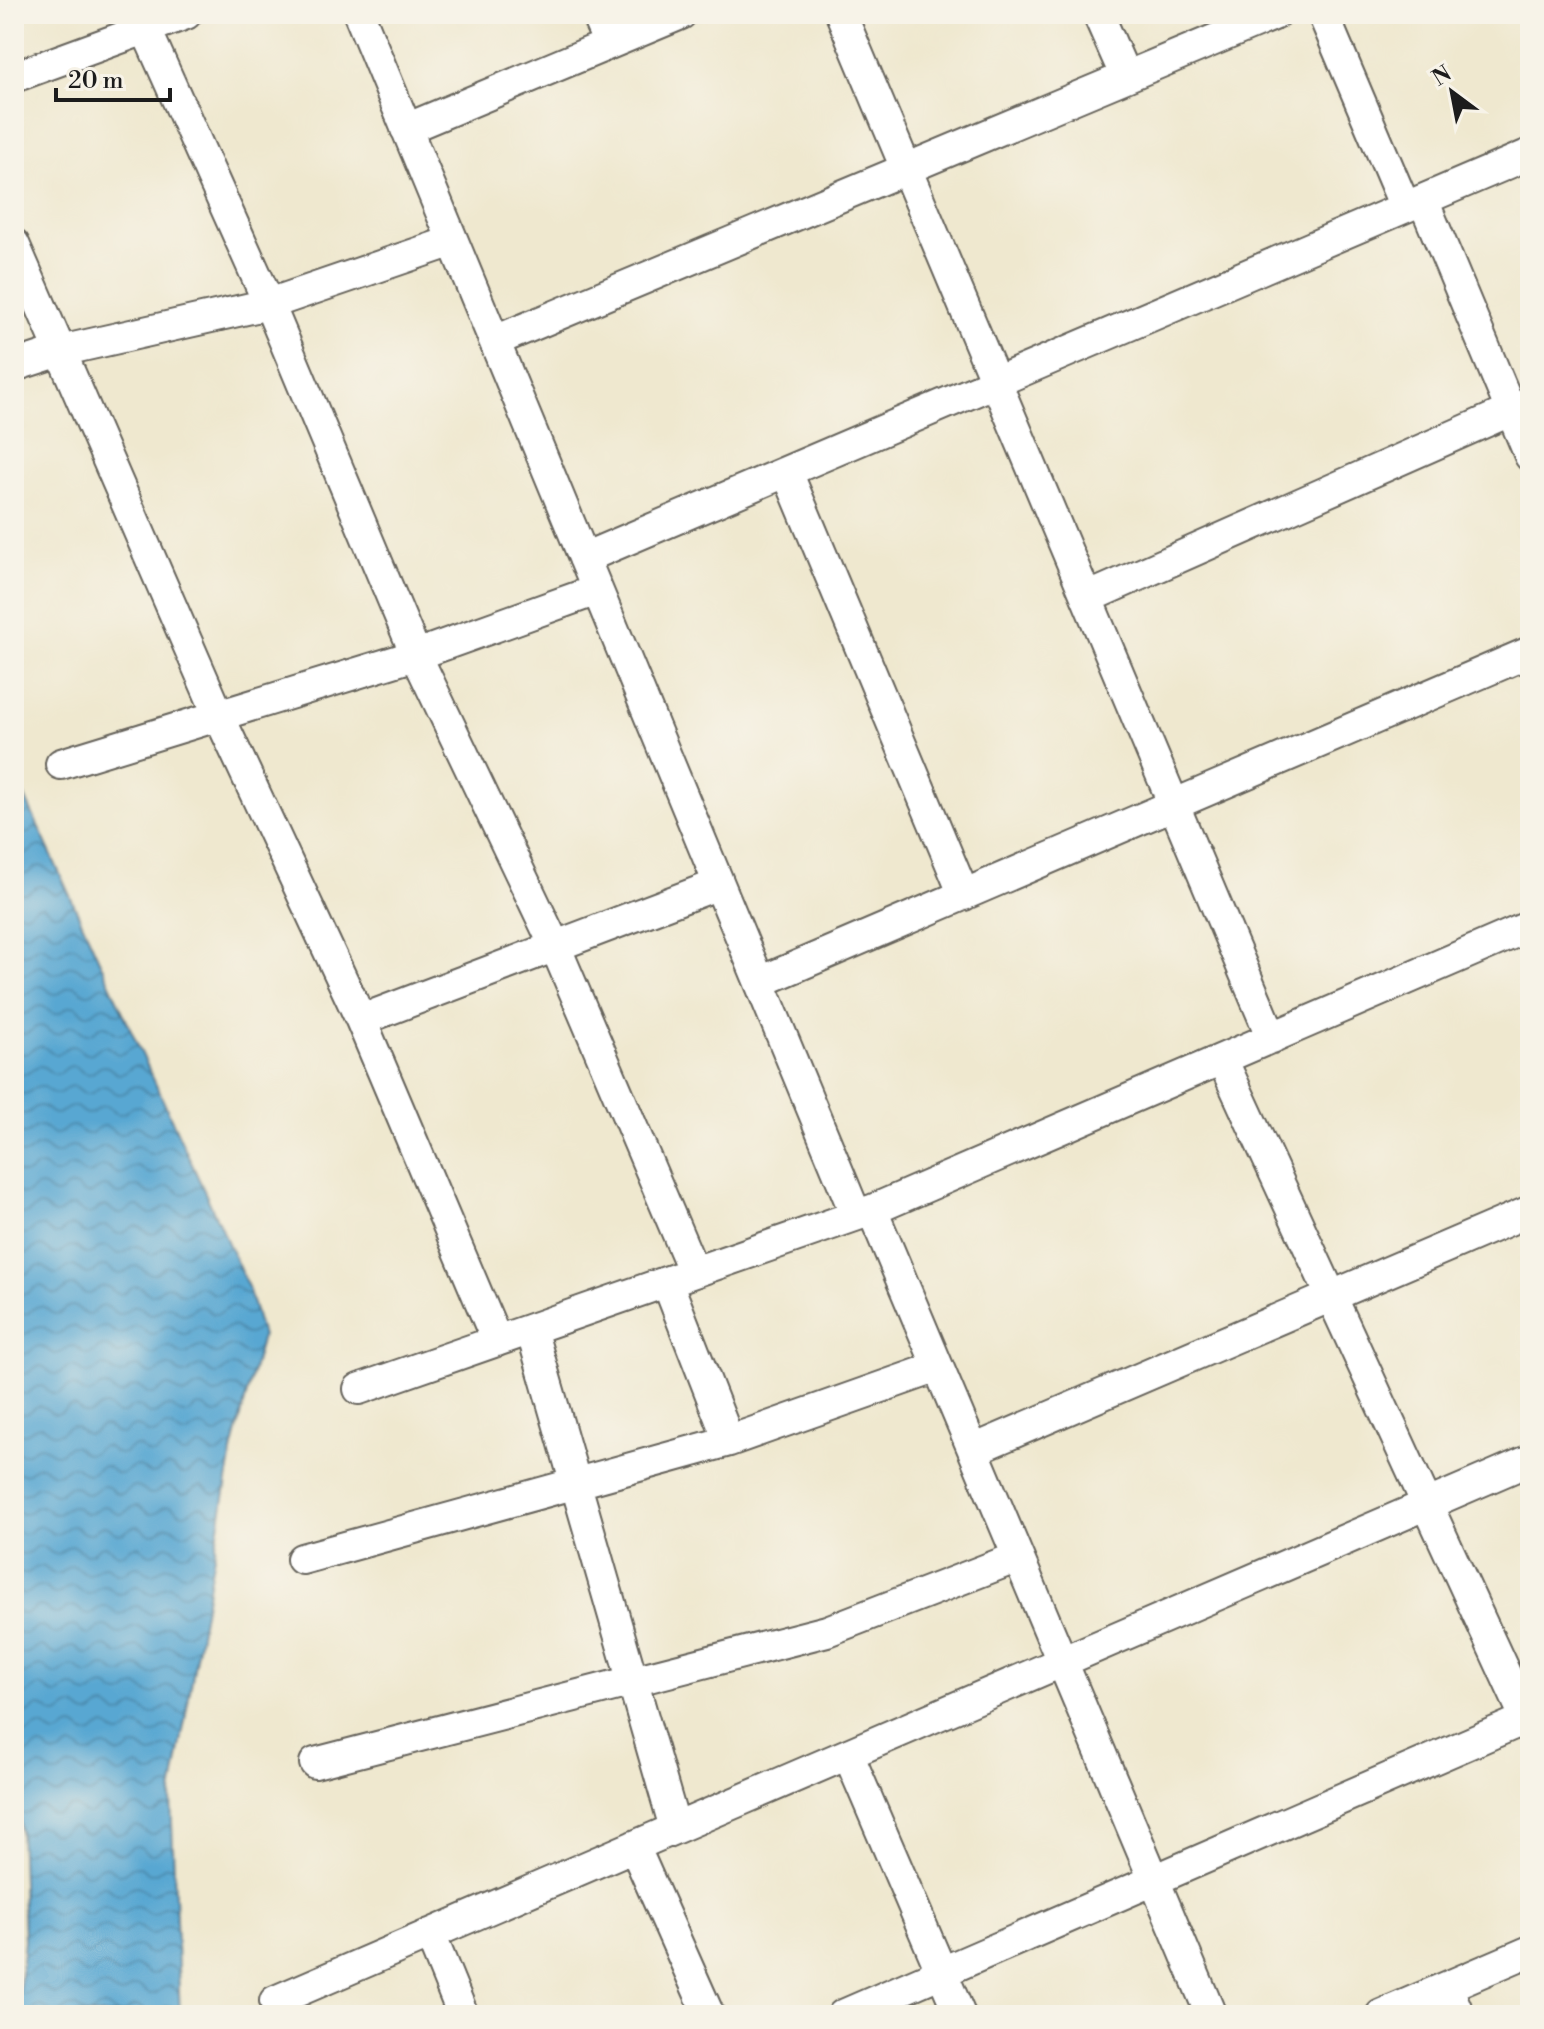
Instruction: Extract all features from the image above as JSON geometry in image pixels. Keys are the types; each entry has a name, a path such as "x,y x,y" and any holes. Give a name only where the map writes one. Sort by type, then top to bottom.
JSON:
{"street":[{"path":"14,77 142,21 186,14"},
{"path":"359,14 760,982 938,1367 1211,2015"},
{"path":"596,14 609,44"},
{"path":"406,129 681,14"},
{"path":"841,14 1272,1038"},
{"path":"1098,14 1125,75"},
{"path":"495,341 1276,14"},
{"path":"1323,14 1414,203 1520,406 1530,456"},
{"path":"142,21 269,304 416,655 555,946 681,1277 729,1441"},
{"path":"584,558 1530,154"},
{"path":"14,366 60,351 269,304 453,241"},
{"path":"14,244 219,716 361,1020 497,1341"},
{"path":"1087,598 1520,406"},
{"path":"787,472 964,895"},
{"path":"61,764 416,655 597,590"},
{"path":"760,982 1530,652"},
{"path":"361,1020 719,884"},
{"path":"359,1389 864,1212 1530,926"},
{"path":"843,2015 1528,1718 1222,1059"},
{"path":"973,1450 1530,1211"},
{"path":"531,1329 675,1828"},
{"path":"302,1559 729,1441 938,1367"},
{"path":"275,2001 1530,1460"},
{"path":"315,1763 827,1631 1018,1557"},
{"path":"848,1754 960,2015"},
{"path":"634,1846 709,2015"},
{"path":"430,1934 463,2015"},
{"path":"1381,2015 1530,1951"},
{"path":"1447,1987 1459,2015"}],"water":[{"path":"14,773 248,1287 262,1336 233,1447 171,1799 180,2015 17,2015 24,1940 14,1658"}]}
